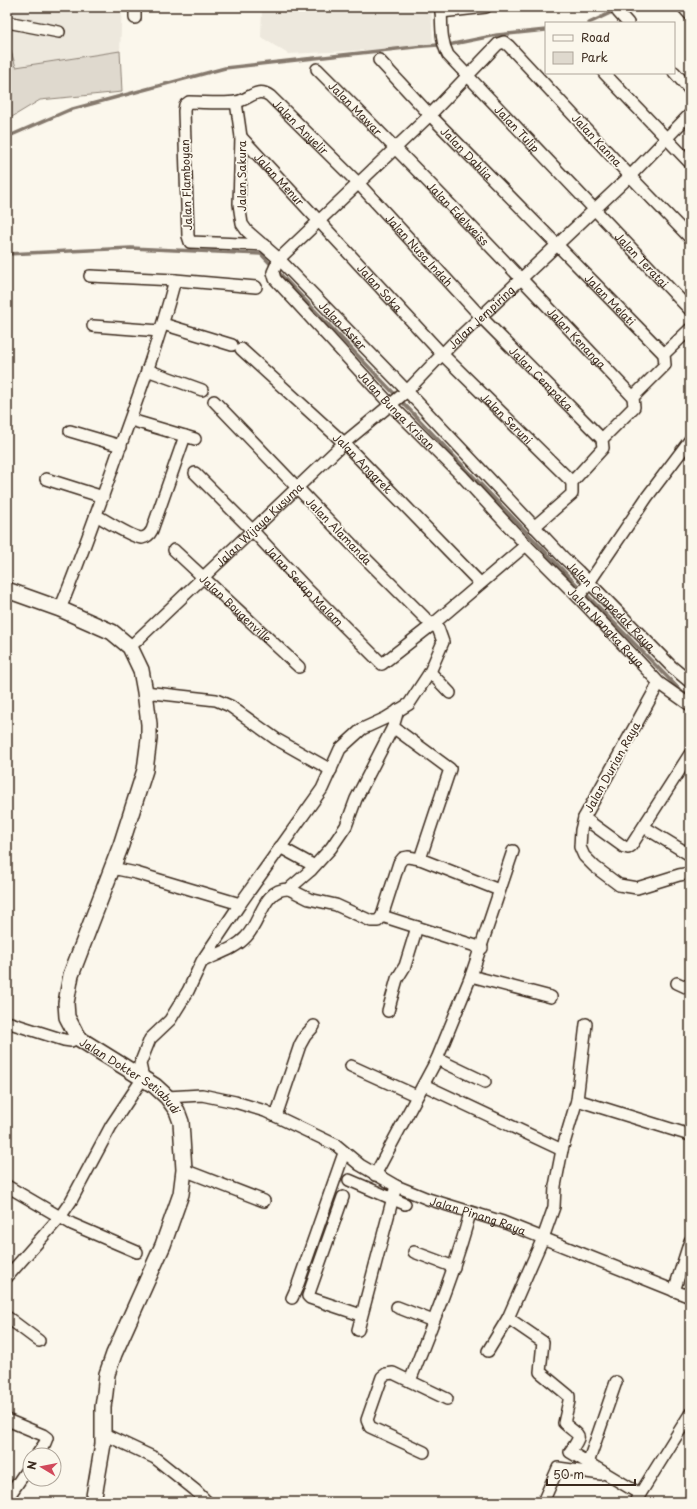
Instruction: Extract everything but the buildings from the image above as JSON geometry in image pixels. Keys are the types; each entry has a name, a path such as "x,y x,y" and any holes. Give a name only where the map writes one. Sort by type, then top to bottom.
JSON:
{"main road":[{"name":"Jalan Dokter Setiabudi","path":"7,590 60,609 112,632 130,647 142,670 149,724 148,750 145,770 127,828 75,962 67,992 66,1003 68,1018 73,1031 78,1038 142,1078 167,1097 177,1111 181,1122 184,1170 181,1194 170,1226 114,1354 107,1374 103,1407 107,1435 93,1502"}],"street":[{"path":"441,10 486,7"},
{"path":"682,7 690,15"},
{"name":"Jalan Tulip","path":"441,10 444,47 448,54 594,208"},
{"path":"618,12 627,22"},
{"path":"7,22 59,32"},
{"name":"Jalan Kanna","path":"468,76 498,44 504,42 690,238"},
{"name":"Jalan Dahlia","path":"379,60 430,115 557,244"},
{"name":"Jalan Mawar","path":"317,69 396,148"},
{"path":"675,73 690,90"},
{"path":"605,74 690,163"},
{"path":"279,259 396,148 468,76"},
{"name":"Jalan Anyelir","path":"236,102 260,91 266,93 358,183"},
{"name":"Jalan Flamboyan","path":"236,102 189,102 185,105 188,236 190,242 195,243 265,245"},
{"name":"Jalan Sakura","path":"236,102 241,137 239,204 242,224 247,232 265,245 279,259"},
{"name":"Jalan Jempiring","path":"390,404 407,391 452,344 594,208 630,176 690,114"},
{"name":"Jalan Menur","path":"241,137 319,220"},
{"name":"Jalan Edelweiss","path":"396,148 521,279"},
{"name":"Jalan Nusa Indah","path":"358,183 481,317"},
{"name":"Jalan Teratai","path":"594,208 690,310"},
{"name":"Jalan Soka","path":"319,220 442,354"},
{"name":"Jalan Melati","path":"557,244 664,354"},
{"name":"Jalan Bunga Krisan","path":"279,259 273,272 275,279 390,404 463,477 526,545"},
{"name":"Jalan Aster","path":"279,259 407,391"},
{"path":"90,276 175,280 256,287"},
{"name":"Jalan Kenanga","path":"521,279 633,397"},
{"path":"60,609 131,420 162,328 175,280"},
{"name":"Jalan Cempaka","path":"481,317 602,439"},
{"path":"93,326 162,328"},
{"name":"Jalan Anggrek","path":"162,328 236,347 344,443 480,583"},
{"path":"407,391 534,527 572,494 572,482 603,448 602,439 634,407 633,397 665,365 664,354 690,329"},
{"name":"Jalan Seruni","path":"442,354 572,482"},
{"path":"147,370 202,390"},
{"name":"Jalan Alamanda","path":"142,1078 140,1064 150,1039 170,1020 188,991 202,961 240,904 322,789 340,749 362,729 409,704 430,672 443,642 438,628 432,625 359,552 214,401"},
{"name":"Jalan Wijaya Kusuma","path":"130,647 296,487 344,443 390,404"},
{"path":"96,515 136,536 144,538 148,536 152,530 190,437 131,420"},
{"path":"70,431 121,446"},
{"path":"578,597 647,497 690,440"},
{"name":"Jalan Sedap Malam","path":"195,472 315,597 382,664 432,625"},
{"path":"46,479 103,497"},
{"name":"Jalan Cempedak Raya","path":"534,527 672,667 690,682"},
{"path":"432,625 526,545"},
{"name":"Jalan Nangka Raya","path":"526,545 659,682 690,705"},
{"name":"Jalan Bougenville","path":"174,550 299,667"},
{"path":"430,672 450,693"},
{"name":"Jalan Durian Raya","path":"659,682 584,818 581,830 580,847 584,856 595,867 619,885 637,888 690,873"},
{"path":"145,692 216,700 230,706 276,739 331,770"},
{"path":"289,889 311,870 331,848 346,826 356,799 393,727 398,710"},
{"path":"393,727 450,769 420,859"},
{"path":"584,818 624,847 628,848 631,846 686,769 690,754"},
{"path":"644,827 690,855"},
{"path":"280,847 311,864 311,870"},
{"path":"375,1174 437,1059 472,976 513,851"},
{"path":"202,961 238,945 248,936 272,894 283,889 289,889 309,899 336,905 371,921 378,921 382,916 399,863 403,858 408,857 420,859 499,890"},
{"path":"112,868 240,904"},
{"path":"382,916 482,948"},
{"path":"388,1012 396,979 405,966 417,927"},
{"path":"472,976 551,997"},
{"path":"677,983 690,989"},
{"path":"7,1022 64,1040 71,1041 78,1038"},
{"path":"488,1351 508,1318 543,1238 554,1207 555,1186 562,1150 577,1100 586,1024"},
{"path":"276,1116 300,1044 314,1026"},
{"path":"437,1059 485,1082"},
{"path":"351,1066 417,1096"},
{"path":"7,1277 60,1217 71,1201 111,1126 142,1078"},
{"path":"424,1085 562,1150"},
{"name":"Jalan Pinang Raya","path":"167,1097 202,1095 235,1102 276,1116 336,1145 360,1165 396,1186 428,1199 503,1222 674,1292 690,1297"},
{"path":"577,1100 690,1135"},
{"path":"292,1298 344,1153"},
{"path":"184,1170 264,1201"},
{"path":"350,1180 405,1204"},
{"path":"7,1186 72,1224 137,1252"},
{"path":"358,1330 396,1186"},
{"path":"343,1197 308,1296 310,1298 361,1315"},
{"path":"410,1381 454,1267 470,1213"},
{"path":"674,1292 690,1240"},
{"path":"414,1252 454,1267"},
{"path":"397,1308 434,1321"},
{"path":"7,1317 39,1341"},
{"path":"508,1318 543,1342 540,1372 569,1396 564,1422 579,1436 579,1439 570,1452 608,1474 637,1498 690,1414"},
{"path":"424,1452 370,1427 367,1420 382,1377 386,1374 393,1373 447,1399"},
{"path":"588,1462 616,1382"},
{"path":"7,1420 47,1438 42,1447"},
{"path":"107,1435 155,1458 195,1490 207,1502"},
{"path":"543,1502 558,1468 608,1474"},
{"path":"7,1499 22,1477"}],"shaded area":[{"path":"7,7 122,7 120,51 16,67 7,39"},
{"path":"262,7 431,7 433,47 288,54 261,37"}],"green space":[{"path":"7,39 16,67 120,51 122,92 40,100 7,120"}],"waterway":[{"path":"591,22 623,7"},
{"path":"7,137 69,110 225,68 453,44 497,35 545,30"},
{"path":"7,254 131,248 261,254 574,582 680,690 690,696"}]}
